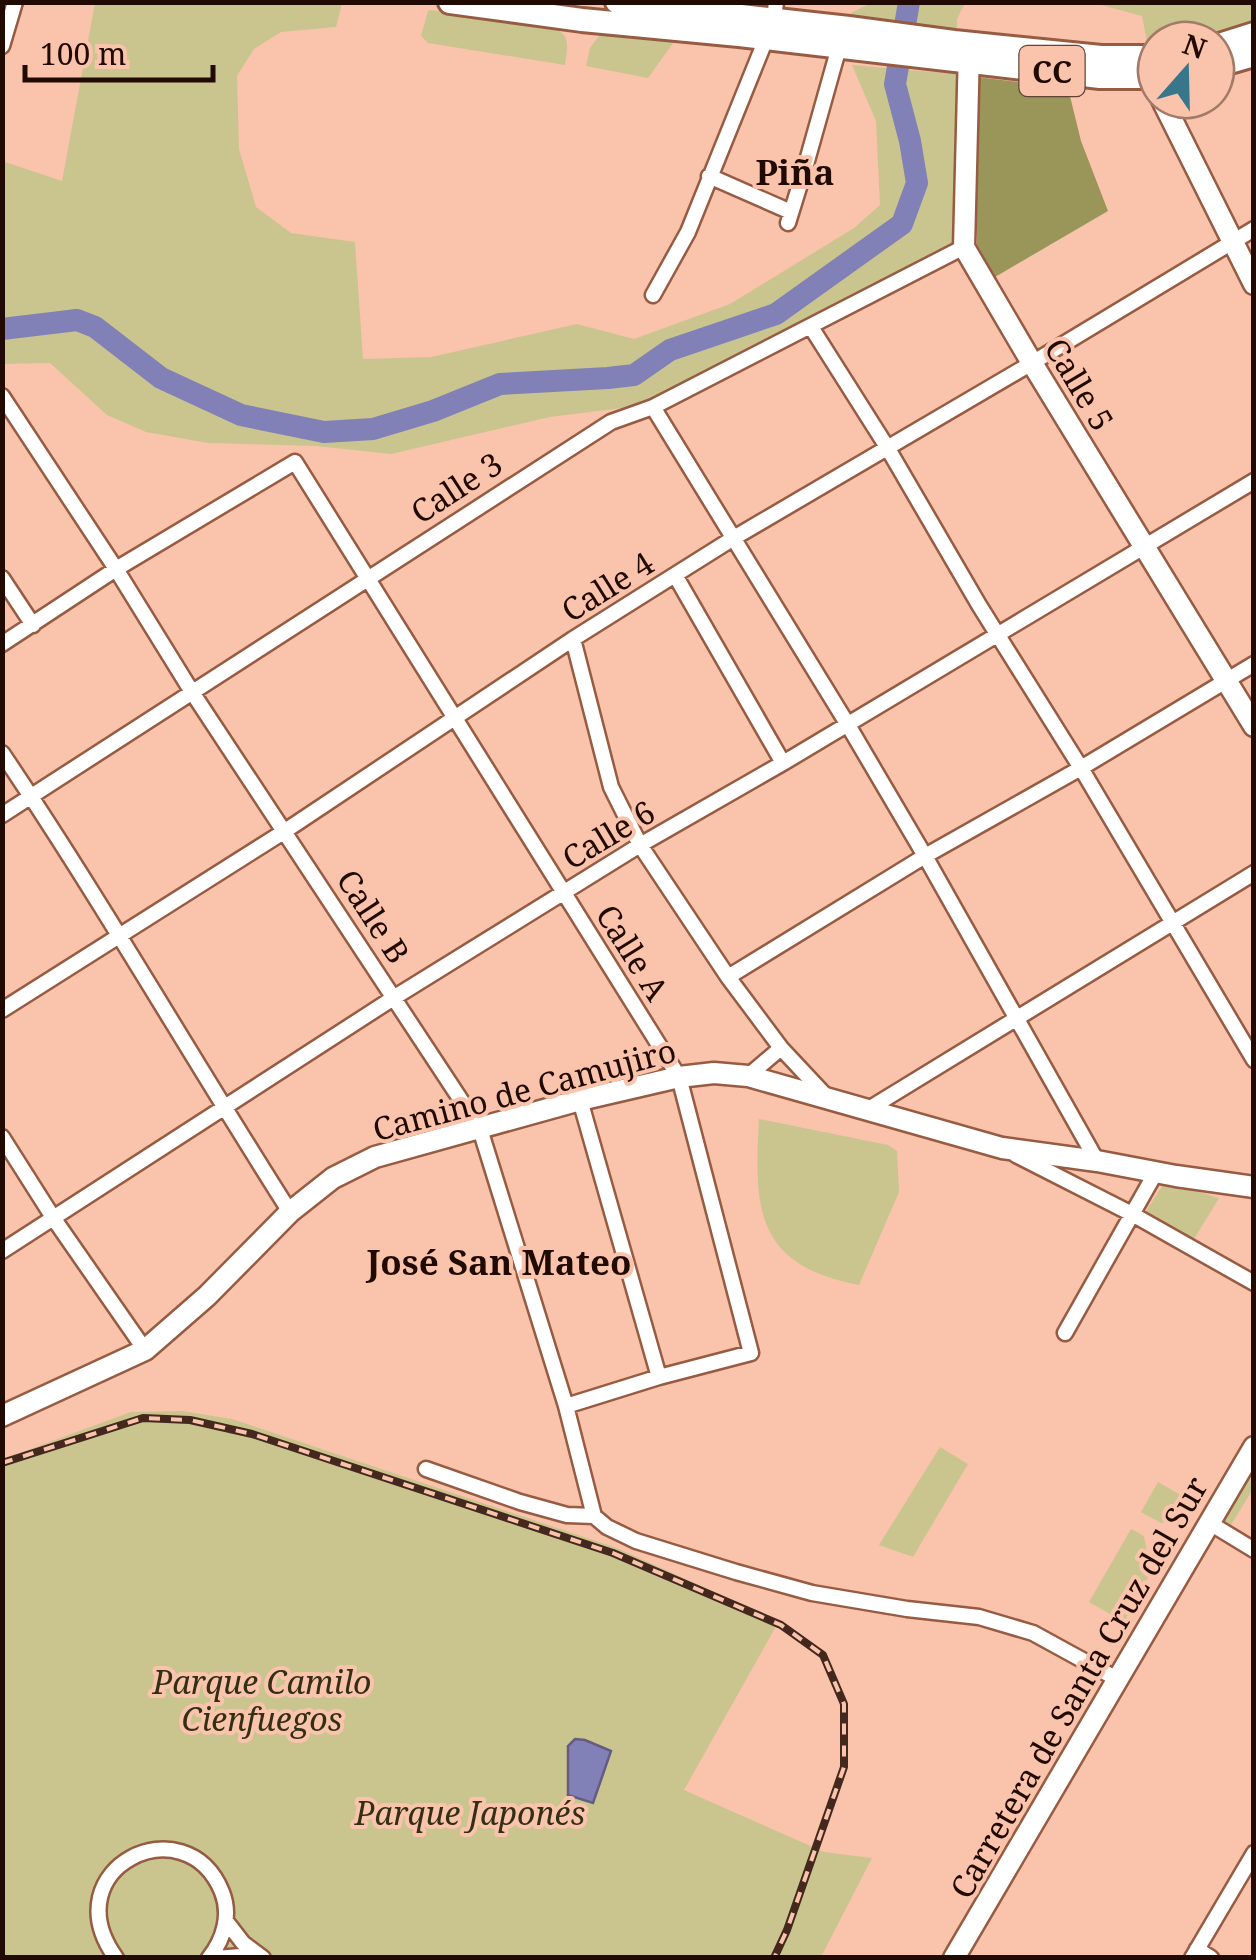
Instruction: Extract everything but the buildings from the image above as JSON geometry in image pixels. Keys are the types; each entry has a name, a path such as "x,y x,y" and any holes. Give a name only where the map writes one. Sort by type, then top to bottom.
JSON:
{"main road":[{"name":"CC","path":"450,2 582,20 674,13"},
{"name":"CC","path":"617,2 674,13 772,20 845,41 961,52 1101,56 1136,68"},
{"path":"961,52 964,248"},
{"path":"1172,120 1254,284"},
{"name":"Calle 5","path":"964,248 1254,726"},
{"name":"Camino de Camujiro","path":"2,1416 145,1350 207,1296 290,1212 333,1178 375,1157 679,1077 714,1073 748,1076 1002,1148 1254,1188"},
{"name":"Carretera de Santa Cruz del Sur","path":"954,1958 1254,1447"}],"street":[{"path":"2,46 16,2"},
{"path":"654,294 688,232 772,20"},
{"path":"708,176 789,217 845,41"},
{"name":"Calle 4","path":"2,1010 285,831 732,539 1254,228"},
{"name":"Calle 3","path":"2,816 610,422 652,407 964,248"},
{"path":"810,327 887,448 1254,1060"},
{"name":"Calle B","path":"4,400 480,1128 566,1406 594,1516"},
{"path":"652,407 848,725 1097,1161"},
{"name":"Calle A","path":"116,569 295,462 679,1077 751,1353 659,1377"},
{"name":"Calle 6","path":"2,1252 640,845 1254,481"},
{"path":"2,644 116,569"},
{"path":"675,575 783,763"},
{"path":"2,578 32,624"},
{"path":"573,640 611,788 640,845 781,1048 827,1097"},
{"path":"728,976 1254,664"},
{"path":"2,753 120,934 290,1212"},
{"path":"867,1110 1254,873"},
{"path":"748,1076 781,1048"},
{"path":"566,1406 659,1377 580,1100"},
{"path":"2,1137 145,1350"},
{"path":"1002,1148 1132,1214 1254,1283"},
{"path":"1065,1333 1156,1172"},
{"path":"426,1469 520,1502 566,1514 594,1516 607,1527 636,1540 812,1593 979,1617 1033,1633 1117,1679"},
{"path":"1208,1522 1254,1550"},
{"path":"116,1958 104,1941 98,1920 99,1899 107,1879 140,1852 162,1849 183,1852 202,1863 216,1879 225,1899 226,1921 212,1958 261,1958"},
{"path":"1211,1958 1194,1953 1254,1853"},
{"path":"226,1921 261,1958"}],"green space":[{"path":"95,3 342,3 336,27 281,32 254,49 237,76 239,149 256,207 291,233 355,242 363,359 431,357 577,324 634,339 730,304 854,228 880,205 876,121 852,65 956,74 957,242 811,325 638,406 550,417 391,454 316,446 208,443 146,432 107,415 50,363 3,364 2,161 62,181"},
{"path":"871,3 965,3 957,19 957,31 852,18 851,13"},
{"path":"1094,3 1253,3 1253,21 1236,27 1236,20 1143,20 1142,16"},
{"path":"431,10 553,27 566,38 565,65 428,43 421,36"},
{"path":"599,36 676,39 648,78 586,66 590,48"},
{"path":"759,1119 888,1145 897,1151 899,1192 859,1285 825,1276 799,1263 780,1247 768,1228 758,1180"},
{"path":"1165,1182 1219,1198 1194,1239 1146,1211"},
{"name":"Parque Camilo Cienfuegos","path":"182,1411 232,1419 617,1548 779,1621 684,1790 824,1852 872,1858 821,1957 3,1958 3,1459 131,1412"},
{"path":"940,1447 968,1464 913,1557 879,1545"},
{"path":"1253,1463 1253,1489 1231,1525 1220,1518"},
{"path":"1158,1482 1191,1501 1181,1519 1161,1523 1141,1512"},
{"path":"1131,1529 1144,1536 1151,1572 1124,1622 1089,1602"}],"shaded area":[{"path":"977,77 1068,88 1081,141 1108,211 995,277 977,245"}],"water":[{"path":"575,1739 611,1751 593,1803 568,1795 568,1746"}],"waterway":[{"path":"2,329 77,320 95,327 161,378 241,415 324,432 373,429 433,411 500,384 634,375 670,350 776,314 902,224 917,183 895,84 909,2"}],"railway":[{"path":"2,1463 143,1418 190,1420 252,1434 613,1553 781,1625 823,1655 844,1704 844,1767 774,1958"}],"district":[{"name":"Piña","path":"795,171"},
{"name":"José San Mateo","path":"499,1261"}],"park label":[{"name":"Parque Japonés","path":"470,1812"}]}
